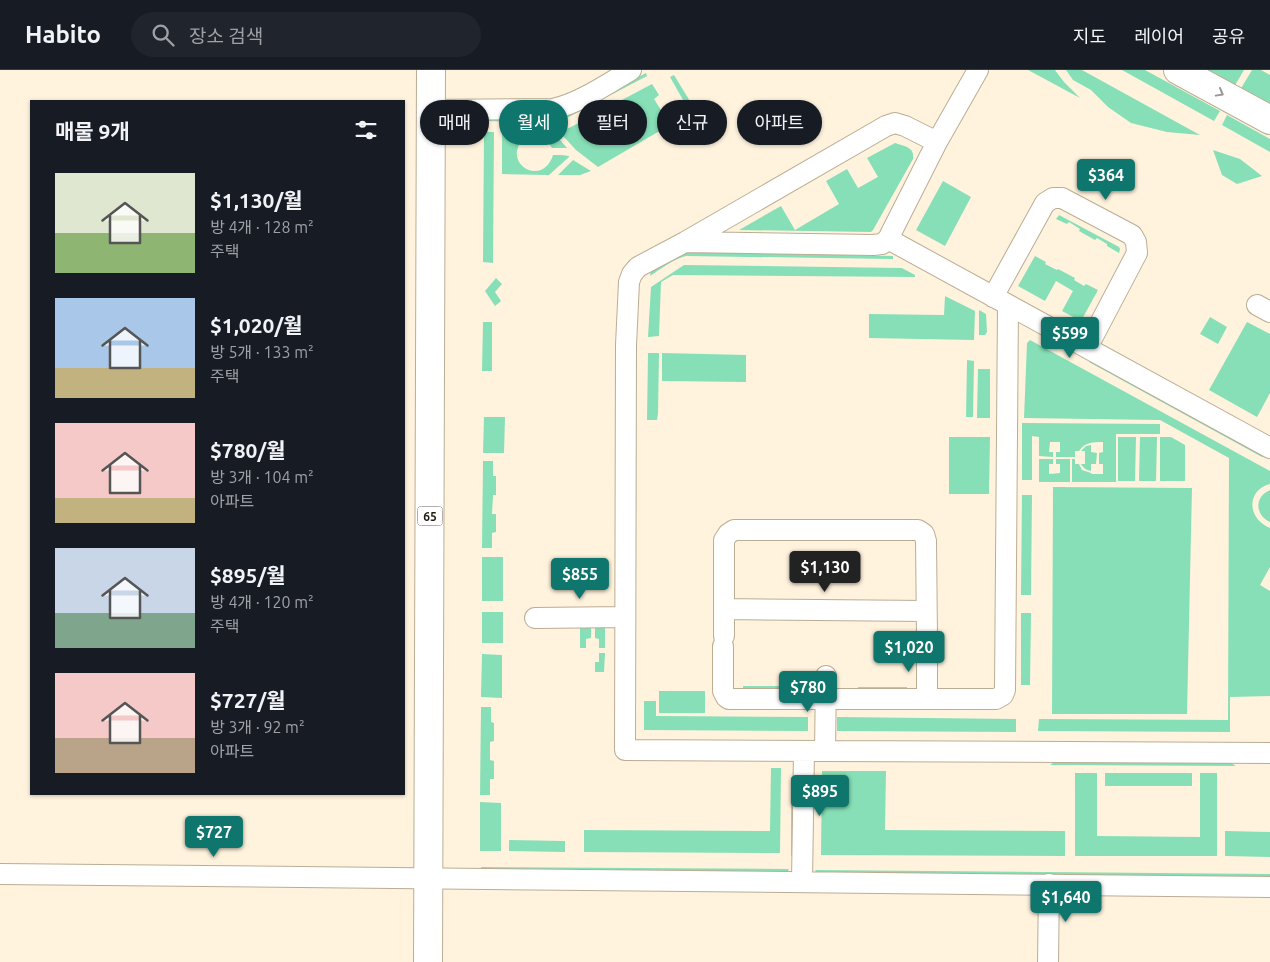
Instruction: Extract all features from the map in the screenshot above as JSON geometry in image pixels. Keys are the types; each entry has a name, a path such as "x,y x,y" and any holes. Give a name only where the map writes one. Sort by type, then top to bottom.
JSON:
{"main road":[{"name":"65","path":"431,70 431,100"},
{"path":"1178,70 1270,120"},
{"name":"65","path":"428,962 431,145"}],"street":[{"path":"489,110 553,109 565,106 631,70"},
{"path":"685,242 882,244 888,239 937,142 978,70"},
{"path":"937,142 905,126 895,123 886,126 638,267 632,274 629,282 626,345 624,750 1270,753"},
{"path":"927,699 926,541 924,534 918,530 734,530 724,540 723,691 729,699 927,699 996,699 1005,690 1001,301 1045,203 1053,198 1062,198 1132,235 1136,242 1137,253 1087,348"},
{"path":"888,239 1087,348 1269,444"},
{"path":"724,609 926,611"},
{"path":"535,618 625,617"},
{"path":"825,751 826,676"},
{"path":"802,882 804,751"},
{"path":"0,874 1270,887"},
{"path":"1048,962 1049,884"}],"green space":[{"path":"1028,70 1055,70 1080,98"},
{"path":"1066,70 1082,70 1200,135 1167,132 1131,123 1108,107 1091,90 1073,80"},
{"path":"1122,70 1145,70 1220,111 1214,121"},
{"path":"1204,70 1244,70 1234,87"},
{"path":"1252,70 1261,70 1270,75 1270,106 1240,90"},
{"path":"646,73 647,76 601,100 596,100"},
{"path":"674,75 689,100 683,100 670,77"},
{"path":"652,84 659,95 654,99 657,104 657,133 647,138 647,100 622,100"},
{"path":"578,110 578,112 568,117 568,115"},
{"path":"1227,115 1270,139 1270,152 1222,125"},
{"path":"489,118 499,118 499,121 489,121"},
{"path":"578,123 578,145 636,145 598,167 568,141 569,128"},
{"path":"489,132 494,132 493,263 483,262 484,145 489,145"},
{"path":"895,143 911,149 913,159 871,232 739,230 781,206 795,230 839,204 826,181 847,169 858,188 878,177 867,158"},
{"path":"502,145 520,145 517,150 517,158 521,165 534,171 541,170 548,165 553,155 569,156 549,175 502,174"},
{"path":"550,145 564,145 567,148 552,148"},
{"path":"1213,150 1240,159 1262,176 1237,184 1222,175"},
{"path":"573,160 591,171 580,175 558,175"},
{"path":"943,181 971,197 945,246 916,230"},
{"path":"1059,215 1119,247 1119,253 1097,238 1095,240 1079,231 1080,229 1069,222 1067,224 1056,219"},
{"path":"686,252 893,256 893,259 686,256 672,262 650,276 651,270"},
{"path":"1035,256 1046,262 1045,264 1075,278 1074,280 1084,286 1086,284 1098,290 1081,321 1062,311 1073,291 1056,281 1045,301 1018,286"},
{"path":"684,265 902,268 915,275 915,277 673,275 661,282 659,336 648,337 651,287"},
{"path":"496,278 502,284 495,292 501,301 495,306 485,291"},
{"path":"945,296 975,311 974,340 869,338 869,314 944,315"},
{"path":"979,310 986,314 987,332 985,335 979,335"},
{"path":"1210,317 1227,327 1218,344 1200,334"},
{"path":"483,322 492,322 492,371 482,371"},
{"path":"1247,322 1270,334 1270,393 1257,417 1209,390"},
{"path":"1030,340 1270,471 1270,484 1262,487 1257,492 1253,498 1252,505 1257,518 1262,524 1270,528 1270,567 1260,585 1270,591 1270,696 1230,697 1230,732 1038,731 1039,719 1228,720 1229,458 1160,420 1024,418 1027,343"},
{"path":"648,353 659,353 657,420 647,420"},
{"path":"662,353 746,355 746,382 662,381"},
{"path":"1091,359 1264,454 1262,457 1089,362"},
{"path":"967,360 974,361 973,417 966,417"},
{"path":"978,369 990,369 990,418 977,418"},
{"path":"484,417 505,417 504,453 483,453"},
{"path":"1022,423 1160,424 1160,434 1116,434 1116,482 1072,482 1072,459 1075,459 1075,464 1079,464 1082,470 1092,474 1103,474 1103,464 1099,464 1099,453 1103,452 1103,442 1087,444 1079,451 1075,451 1075,457 1056,457 1056,452 1060,452 1060,442 1050,442 1049,452 1053,452 1053,457 1039,456 1039,437 1032,436 1032,480 1022,480"},
{"path":"949,437 990,437 989,494 949,494"},
{"path":"1118,437 1136,437 1135,481 1118,481"},
{"path":"1140,437 1157,437 1156,481 1139,481"},
{"path":"1160,437 1171,437 1185,445 1185,481 1160,481"},
{"path":"1091,445 1091,452 1097,453 1096,464 1091,464 1091,471 1081,464 1085,464 1085,451 1081,451 1086,446"},
{"path":"1039,459 1053,459 1053,464 1049,464 1049,474 1060,473 1060,464 1056,464 1056,459 1070,459 1070,482 1039,482"},
{"path":"483,461 493,461 493,476 496,476 496,495 493,495 492,514 496,514 496,532 492,533 492,548 482,548"},
{"path":"1053,487 1192,488 1187,714 1052,714"},
{"path":"1270,490 1270,522 1261,515 1258,506 1261,497"},
{"path":"1022,495 1032,495 1031,595 1021,595"},
{"path":"482,557 503,557 503,601 482,601"},
{"path":"482,612 503,612 503,643 482,643"},
{"path":"1021,613 1031,613 1030,685 1021,685"},
{"path":"580,626 591,626 591,638 586,639 586,648 580,648"},
{"path":"595,626 605,626 605,648 599,648 599,639 595,638"},
{"path":"599,653 605,653 604,672 595,672 595,662 599,662"},
{"path":"482,654 502,655 502,698 481,697"},
{"path":"743,686 791,686 791,695 743,695"},
{"path":"858,687 907,687 907,696 858,696"},
{"path":"659,691 705,691 705,713 659,713"},
{"path":"644,701 656,701 656,716 808,717 808,731 644,730"},
{"path":"481,707 491,707 491,722 494,723 494,741 490,742 490,760 494,761 494,779 490,779 490,795 480,795"},
{"path":"837,717 1016,719 1016,732 837,731"},
{"path":"1054,762 1231,763 1236,766 1050,765"},
{"path":"771,768 781,768 780,853 584,852 584,830 770,831"},
{"path":"822,771 886,771 885,830 1065,831 1065,856 821,855"},
{"path":"1075,773 1097,773 1097,836 1200,837 1200,773 1217,773 1217,856 1075,856"},
{"path":"1105,773 1192,773 1192,786 1105,786"},
{"path":"791,777 796,777 795,856 791,856"},
{"path":"480,802 501,803 501,851 480,851"},
{"path":"1225,831 1270,832 1270,857 1225,856"},
{"path":"509,840 565,841 565,852 509,851"},
{"path":"481,867 789,869 780,874 481,872"},
{"path":"815,870 1270,874 1270,878 817,873"}]}
